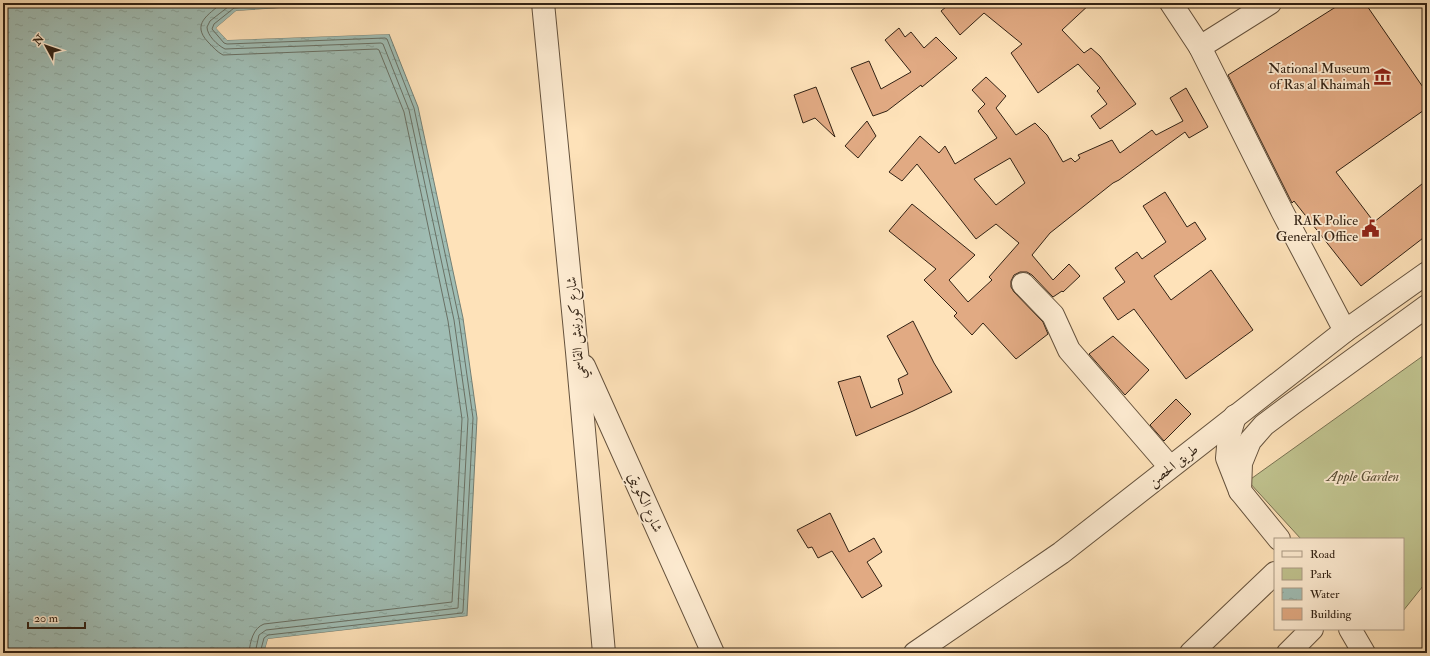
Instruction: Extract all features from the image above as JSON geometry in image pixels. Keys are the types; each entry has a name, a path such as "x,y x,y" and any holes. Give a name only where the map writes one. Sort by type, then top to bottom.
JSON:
{"street":[{"name":"شارع كورنيش القاسمي","path":"543,3 577,352 604,653"},
{"path":"1171,3 1200,47 1282,211 1345,331"},
{"path":"1200,47 1270,3"},
{"name":"طريق الحصن","path":"915,653 1061,553 1345,331 1427,273"},
{"path":"1023,284 1053,315 1069,350 1170,467"},
{"path":"1240,491 1241,463 1250,441 1264,425 1427,306"},
{"name":"شارع الكويتي","path":"577,352 644,497 713,653"},
{"path":"1235,416 1229,436 1227,458 1240,491 1278,538"},
{"path":"1191,653 1274,574"},
{"path":"1288,653 1311,630"},
{"path":"1351,630 1364,653"}],"green space":[{"name":"Apple Garden","path":"1427,353 1427,581 1404,610 1404,538 1300,538 1248,481"}],"water":[{"path":"3,3 356,3 236,11 216,28 227,40 389,34 418,107 463,318 477,418 467,616 268,639 264,653 3,653"}],"pier":[{"path":"358,3 356,5 236,13 218,28 228,38 389,32 391,34 227,40 216,28 236,11"},
{"path":"469,616 467,618 269,641 266,653 264,653 268,639"}],"building":[{"path":"951,3 1091,3 1062,30 1084,53 1091,48 1100,56 1136,104 1100,129 1091,116 1107,104 1097,91 1100,88 1078,64 1038,93 1011,53 1022,44 984,13 960,35 941,11"},
{"path":"1342,3 1365,3 1427,93 1427,108 1336,172 1374,222 1427,180 1427,235 1361,286 1294,201 1292,203 1228,75"},
{"path":"899,28 905,37 911,32 924,48 936,37 957,58 922,87 921,85 887,111 873,116 851,68 869,61 881,89 911,72 885,40"},
{"path":"986,77 1006,96 996,108 1016,135 1035,123 1047,135 1063,162 1071,158 1075,162 1080,158 1078,155 1112,140 1120,153 1152,130 1156,135 1183,121 1170,98 1186,88 1208,127 1189,138 1185,132 1113,183 1050,233 1032,255 1053,280 1069,264 1080,276 1063,292 1062,291 1053,297 1032,275 1027,272 1020,272 1014,275 1011,281 1011,287 1043,322 1048,334 1016,359 983,323 972,335 954,316 957,313 924,280 936,269 889,231 912,204 975,255 949,280 968,302 992,280 989,277 1019,243 996,224 976,239 917,164 902,181 889,172 920,136 939,153 945,146 955,164 997,138 978,111 985,104 972,90","holes":["1010,158 1025,183 996,205 974,179"]},
{"path":"816,87 835,137 815,118 803,123 794,95"},
{"path":"867,121 876,136 858,158 845,146"},
{"path":"1165,192 1187,227 1195,222 1206,239 1154,276 1171,300 1211,270 1253,330 1186,379 1134,309 1118,320 1103,298 1125,282 1115,268 1137,252 1142,259 1166,242 1143,206"},
{"path":"913,321 934,363 952,392 856,436 838,382 860,376 871,408 903,394 898,379 908,374 887,336"},
{"path":"1113,336 1149,370 1125,395 1089,354"},
{"path":"1176,399 1191,414 1164,441 1150,425"},
{"path":"830,513 849,552 874,538 882,552 867,562 882,586 862,598 832,551 818,558 812,547 808,548 797,530"}],"place":[{"name":"National Museum of Ras al Khaimah","path":"1383,76"},
{"name":"RAK Police General Office","path":"1371,228"}]}
